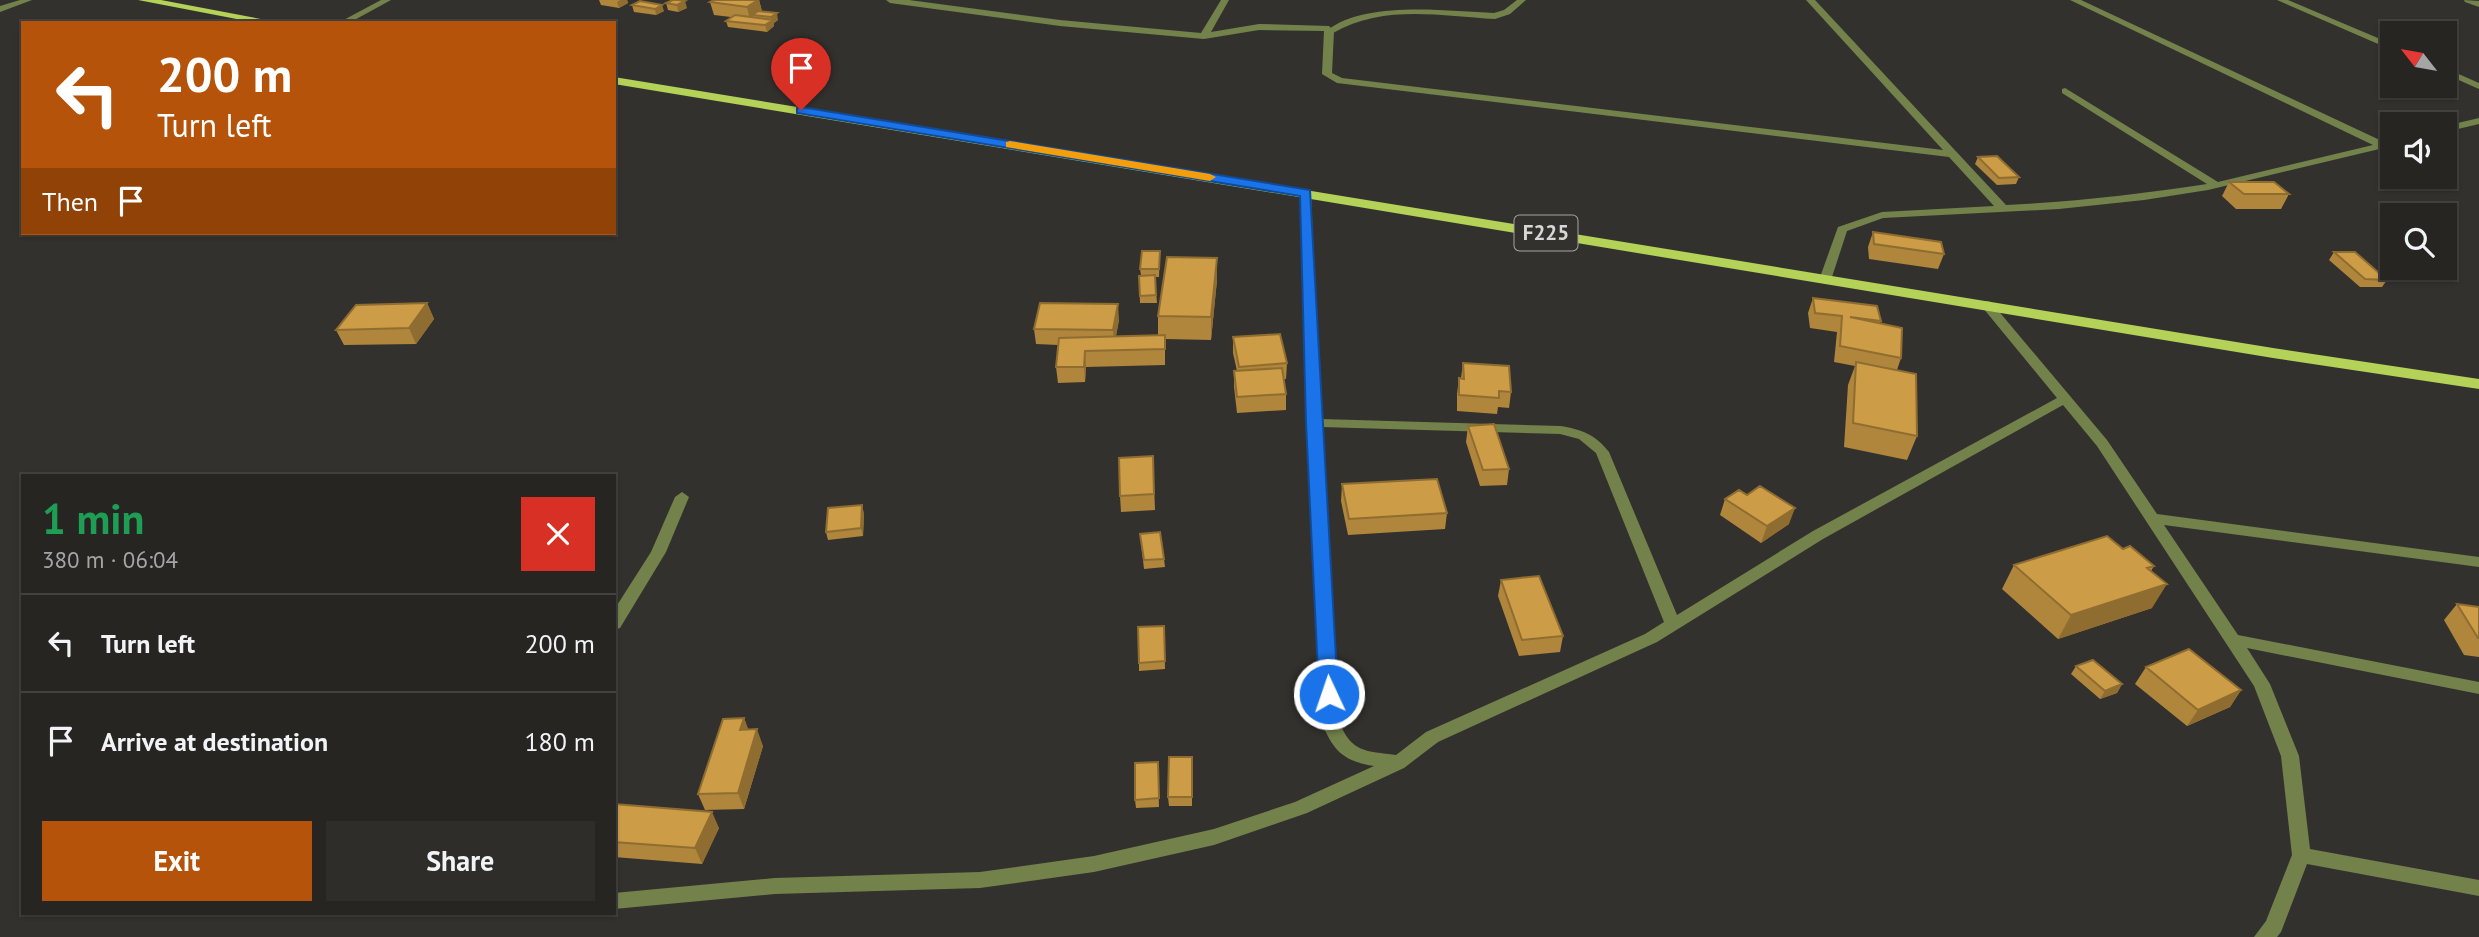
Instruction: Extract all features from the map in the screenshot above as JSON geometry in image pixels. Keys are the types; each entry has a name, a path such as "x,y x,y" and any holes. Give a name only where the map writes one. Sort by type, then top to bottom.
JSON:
{"main road":[{"path":"149,0 266,21"},
{"name":"F225","path":"616,80 1825,280 2479,384"}],"street":[{"path":"0,9 28,0"},
{"path":"346,21 387,0"},
{"path":"890,0 1060,23 1204,36 1259,27 1324,28 1330,31"},
{"path":"1204,36 1225,0"},
{"path":"1522,0 1507,12 1495,16 1389,6 1347,15 1330,31 1327,74 1340,81 1951,153"},
{"path":"1810,0 2003,209"},
{"path":"2074,0 2380,141"},
{"path":"2281,0 2380,42"},
{"path":"2468,0 2479,4"},
{"path":"2457,76 2479,86"},
{"path":"2065,91 2216,185"},
{"path":"2457,126 2479,121"},
{"path":"1825,280 1842,229 1882,215 2003,209 2144,197 2216,185 2380,146"},
{"path":"1306,193 1314,423 1330,721 1337,742 1354,756 1399,762"},
{"path":"1987,306 2102,443 2262,684 2290,757 2301,855 2274,926 2264,937"},
{"path":"616,901 775,886 980,880 1094,864 1214,837 1301,808 1399,762 1432,737 1651,638 1818,534 2065,399"},
{"path":"1314,423 1560,430 1580,433 1592,440 1602,452 1673,625"},
{"path":"616,621 658,552 682,497"},
{"path":"2154,519 2479,562"},
{"path":"2234,640 2479,688"},
{"path":"2301,855 2479,888"}],"building":[{"path":"673,0 685,1 677,5 666,3"},
{"path":"758,0 747,7 710,2"},
{"path":"640,1 662,5 655,9 632,5"},
{"path":"758,11 777,13 771,17 753,15"},
{"path":"735,15 773,20 765,25 726,21"},
{"path":"1997,156 2019,177 1999,178 1978,157"},
{"path":"2229,182 2274,182 2289,194 2244,194"},
{"path":"1873,232 1941,242 1944,254 1874,244"},
{"path":"1142,251 1160,251 1159,269 1140,269"},
{"path":"2334,252 2355,252 2380,274 2380,280 2365,279"},
{"path":"1167,257 1217,258 1211,317 1158,316"},
{"path":"1155,275 1156,295 1140,296 1139,276"},
{"path":"1813,298 1877,306 1881,321 1850,317 1902,328 1901,358 1840,346 1842,316 1815,313"},
{"path":"427,303 409,328 336,330 356,305"},
{"path":"1040,303 1118,304 1113,330 1034,329"},
{"path":"1280,334 1287,363 1239,367 1233,337"},
{"path":"1165,335 1165,349 1085,351 1084,367 1056,367 1059,338"},
{"path":"1856,362 1916,374 1917,436 1853,423"},
{"path":"1463,363 1509,366 1511,392 1499,391 1499,398 1459,395 1459,378 1464,379"},
{"path":"1282,368 1286,394 1237,397 1234,371"},
{"path":"1494,424 1509,469 1483,470 1468,426"},
{"path":"1153,456 1154,494 1120,496 1119,458"},
{"path":"1437,479 1447,513 1349,519 1342,484"},
{"path":"1760,486 1795,508 1767,526 1725,499 1739,490 1747,495"},
{"path":"862,505 861,528 826,532 828,508"},
{"path":"1160,532 1164,559 1144,560 1140,534"},
{"path":"2107,536 2123,549 2130,546 2154,566 2147,568 2167,584 2071,615 2014,565"},
{"path":"1539,576 1563,636 1522,640 1501,580"},
{"path":"2457,604 2479,607 2479,638 2478,638"},
{"path":"1164,626 1165,661 1139,663 1138,627"},
{"path":"2189,649 2241,690 2198,710 2146,667"},
{"path":"2093,660 2122,684 2105,691 2076,666"},
{"path":"744,718 740,730 757,729 738,793 698,794 723,719"},
{"path":"1169,757 1192,757 1192,797 1168,797"},
{"path":"1158,762 1159,798 1135,800 1135,763"},
{"path":"616,804 712,812 695,848 616,842"}],"slow traffic":[{"path":"1010,144 1210,177"}],"route":[{"path":"801,110 1306,193 1314,423 1329,694"}]}
